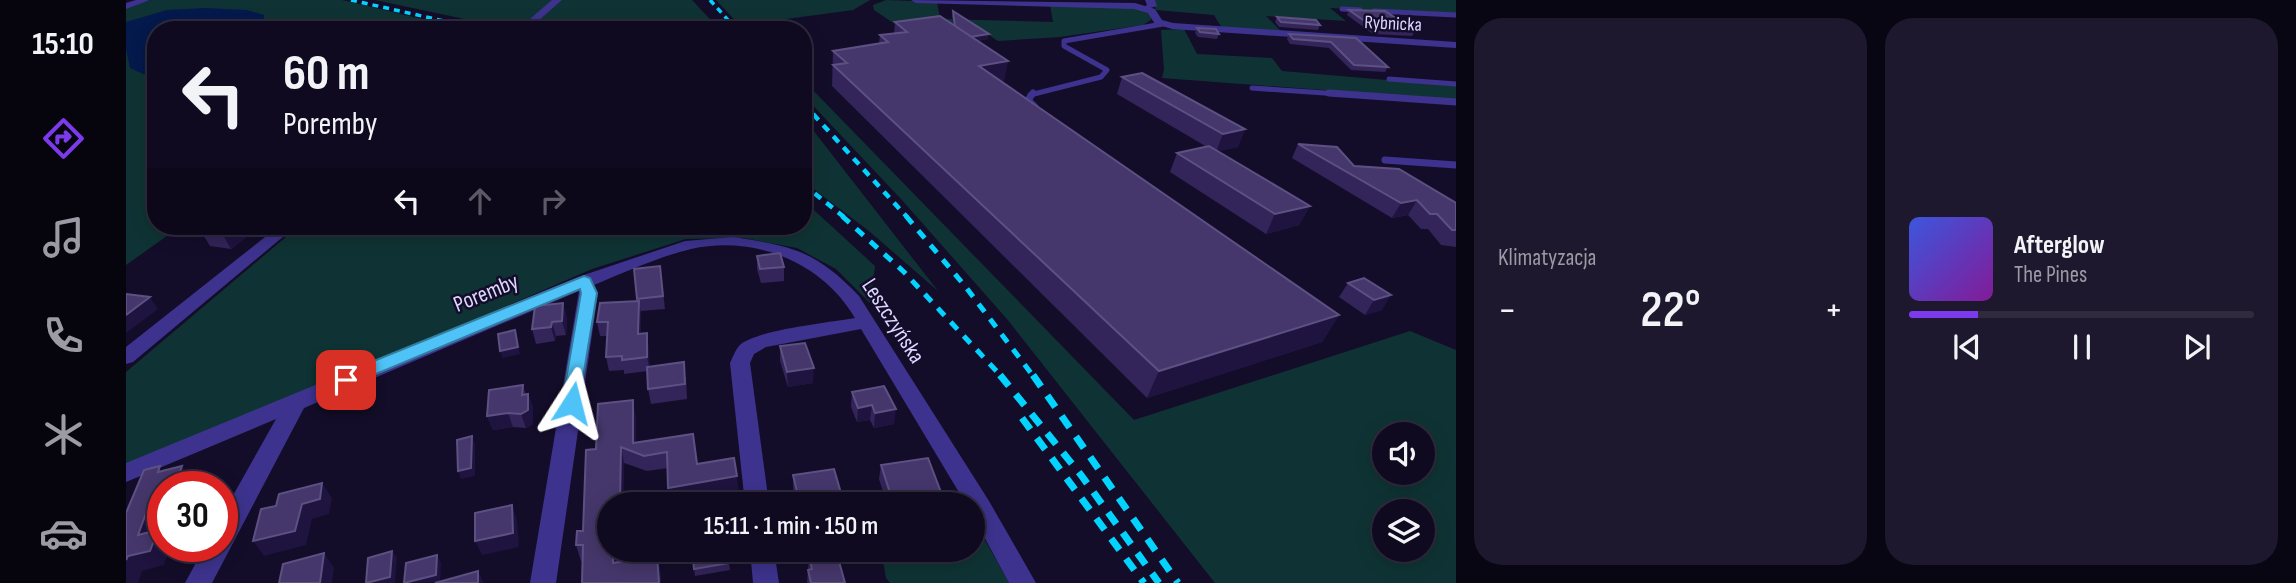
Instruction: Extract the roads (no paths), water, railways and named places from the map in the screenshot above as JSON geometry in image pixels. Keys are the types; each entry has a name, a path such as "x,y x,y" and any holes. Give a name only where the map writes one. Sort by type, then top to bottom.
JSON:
{"street":[{"path":"126,6 145,0"},
{"path":"533,21 557,0"},
{"path":"916,0 1148,4 1157,21 1163,24"},
{"name":"Rybnicka","path":"1163,24 1456,45"},
{"path":"126,356 277,235"},
{"name":"Leszczyńska","path":"584,281 691,244 721,242 769,246 799,255 829,274 848,293 981,508 1023,583"},
{"path":"543,583 589,293 584,281"},
{"name":"Poremby","path":"126,473 584,281"},
{"path":"756,492 740,363 743,354 761,342 865,322"},
{"path":"238,510 298,399"},
{"path":"252,419 260,425 282,431"},
{"path":"198,583 209,562"},
{"path":"763,562 766,583"}],"lane":[{"path":"1342,9 1456,15"},
{"path":"1046,114 1028,100 1030,94 1101,77 1107,70 1064,46 1064,41 1163,24"},
{"path":"1389,79 1456,84"},
{"path":"1252,88 1456,102"},
{"path":"1385,160 1456,165"}],"water":[{"path":"167,10 247,10 264,15 264,21 147,21 147,74 130,68 126,49 126,22"}],"railway":[{"path":"351,0 444,21"},
{"path":"710,0 729,21"},
{"path":"812,113 907,217"},
{"path":"812,191 844,217"},
{"path":"842,216 904,272 1002,377"},
{"path":"906,216 965,286 1034,377"},
{"path":"1000,375 1081,475 1159,583"},
{"path":"1033,375 1178,583"},
{"path":"1022,418 1144,583"}]}
